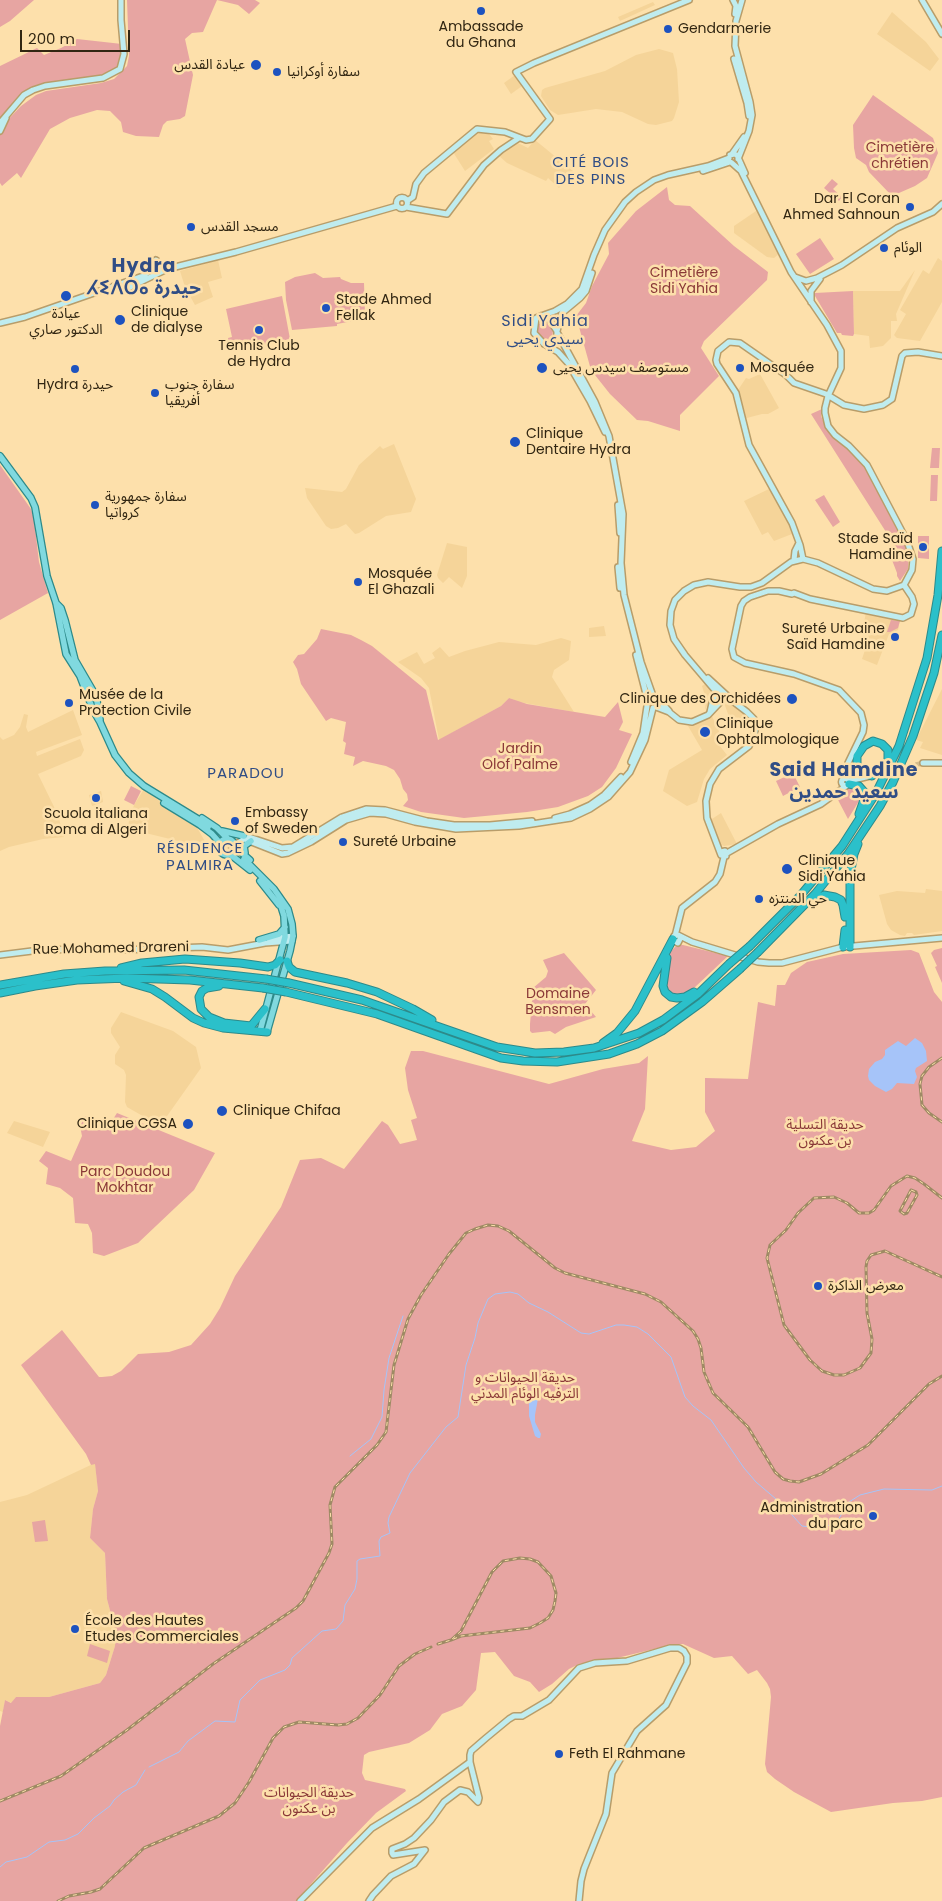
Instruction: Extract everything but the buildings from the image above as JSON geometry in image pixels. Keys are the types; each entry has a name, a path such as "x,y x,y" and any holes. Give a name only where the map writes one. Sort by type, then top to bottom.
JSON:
{"highway":[{"path":"0,985 64,974 105,971 184,970 266,979 362,1000 436,1024 470,1038 512,1050 535,1054 594,1048 639,1033 663,1020 698,994 750,946 825,868 854,828 876,793 903,735 927,658 938,596 942,551"},
{"path":"0,993 54,983 156,978 229,984 286,992 377,1014 501,1058 557,1062 609,1054 637,1044 662,1031 702,1002 740,969 815,894 848,854 893,782 910,744 934,673 942,635"},
{"path":"872,776 863,773 856,760 860,749 870,742 882,744 888,750 889,757 886,771"},
{"path":"846,782 859,786 866,794 854,828"},
{"path":"846,947 852,863 856,848 871,818"},
{"path":"785,925 817,898 824,896 836,897 841,900 844,910 846,947"},
{"path":"677,939 667,955 664,979 664,990 672,997 681,998 691,994 730,964"},
{"path":"594,1048 617,1033 628,1021 677,939"},
{"path":"105,971 142,963 185,959 268,966 347,983 377,992 413,1009 436,1024"},
{"path":"268,966 275,965 283,960 295,972"},
{"path":"108,979 152,989 172,1001 193,1018 204,1023 224,1028 251,1028"},
{"path":"229,984 211,987 202,991 199,1002 201,1009 206,1015 217,1021 263,1032"},
{"path":"251,1028 265,1009"}],"main road":[{"path":"0,123 24,95 33,90 45,86 103,78 120,69 124,54 121,0"},
{"path":"0,322 125,284 166,269 254,247 397,206 401,209 413,196 416,184 424,174 475,130 481,128 505,132 526,140 532,139 550,119 516,72 534,62 689,0"},
{"path":"922,0 942,34"},
{"path":"721,166 731,159 744,138 749,118 732,47 732,30 736,8 734,1 742,1 736,17 734,41 752,115 750,131 738,160 736,163 731,159"},
{"path":"0,130 7,114"},
{"path":"397,206 397,200 403,198 406,204 447,214 484,165 519,138"},
{"path":"731,159 741,170 795,277 841,351 841,368 828,396 825,413 830,430 867,465 911,550 913,559 912,570 904,585 893,590 877,590 818,563 794,560 758,585 747,587 703,583 689,588 675,600 670,618 672,634 685,655 716,692 754,720 756,730 749,746 719,770 710,784 706,801 707,818 724,854 720,874 715,882 682,908 678,922 677,939 758,962 782,963 846,947 942,938"},
{"path":"669,712 666,706 652,697 621,595 618,566 620,519 612,461 606,434 568,363 558,352 546,345 534,333 536,318 556,311 567,304 582,289 605,230 625,202 636,192 654,180 668,175 731,159"},
{"path":"738,160 750,187"},
{"path":"546,345 552,344 562,314 586,290 596,257 606,235 619,215 645,188 665,179 721,166 730,165 741,170"},
{"path":"802,289 897,228 933,212 942,204"},
{"path":"156,265 166,269"},
{"path":"156,265 154,273 159,273"},
{"path":"125,284 143,276 156,265"},
{"path":"795,277 812,283"},
{"path":"812,283 812,303"},
{"path":"285,910 255,874 240,860 230,855 221,854 219,849 223,840 248,838 282,854 304,847 346,820 370,813 386,814 414,822 456,829 519,826 571,818 590,809 608,797 630,772 645,740 654,707 658,702 652,697 624,595 621,563 623,514 609,436 595,402 557,333 549,319 541,316"},
{"path":"803,560 799,543 788,515 749,445 736,393 717,364 718,351 729,342 740,343 794,382 811,387 841,404 869,408 883,405 894,396 901,361 905,353 918,352 942,356"},
{"path":"0,456 31,498 35,507 46,576 56,603 66,654 80,676 108,742 122,766 168,806 206,829 220,844"},
{"path":"794,560 799,543"},
{"path":"724,854 778,824 821,804 836,794 846,782 850,759 863,732 864,725 861,713 839,690 794,674 745,662 734,657 732,648 741,606 744,601 768,591 779,591 903,618 911,614 914,604 904,585"},
{"path":"56,603 61,608 75,660 97,701 100,722"},
{"path":"84,687 90,685"},
{"path":"710,712 716,692"},
{"path":"160,797 191,811 226,833 282,848 293,847 342,817 366,809 385,810 434,823 463,826 542,820 570,814 590,805 604,795 628,768 640,741 647,706 652,697"},
{"path":"647,706 669,712 679,720 690,722 698,720 727,699"},
{"path":"924,763 942,763"},
{"path":"846,782 872,776"},
{"path":"154,793 208,827"},
{"path":"217,828 228,839 232,840 276,895 285,910 283,960 263,1032"},
{"path":"230,855 234,851 235,846 243,839 248,838"},
{"path":"248,838 244,846 245,857 278,890 285,910 292,939 283,960"},
{"path":"222,949 279,934 285,928"},
{"path":"222,949 228,950 292,939"},
{"path":"259,940 284,940"},
{"name":"Rue Mohamed Drareni","path":"0,955 93,948 121,950 202,947 222,949"},
{"path":"263,1032 265,1009 281,969"},
{"path":"369,1901 386,1880 414,1864 425,1850 393,1855 392,1849 414,1838 444,1802 460,1790 468,1792 478,1802 479,1798 470,1755 474,1748 509,1719 522,1716 549,1700 579,1668 595,1663 627,1661 670,1648 684,1650 687,1656 687,1663 666,1705 638,1731 612,1773 606,1814 584,1869 580,1901"},
{"path":"300,1901 372,1828 419,1799 470,1762"}],"shaded area":[{"path":"653,2 655,5 620,21 618,17"},
{"path":"892,12 926,42 939,59 930,71 877,34"},
{"path":"659,49 673,53 677,69 679,102 672,121 656,125 648,124 622,112 596,109 558,115 550,110 541,96 542,90 545,88 605,71 636,55"},
{"path":"515,75 522,86 511,94 504,83"},
{"path":"477,131 489,134 493,139 489,141 494,149 465,171 453,152"},
{"path":"535,140 573,171 559,188 548,178 546,181 507,163 498,155 516,142 528,148"},
{"path":"759,209 780,253 774,258 767,257 734,233 734,226"},
{"path":"938,258 942,261 942,302 920,341 897,338 894,335 906,314 900,310 923,270 929,274"},
{"path":"218,260 222,278 208,282 213,297 195,305 185,287 180,271"},
{"path":"915,270 896,314 897,321 891,321 891,338 883,346 870,348 869,336 854,334 853,291 900,291"},
{"path":"760,374 779,408 768,414 743,419 738,390 746,378 749,379"},
{"path":"394,444 416,499 411,512 386,516 355,534 346,524 331,529 326,526 307,498 305,488 342,492 346,489 359,465 380,446 383,449"},
{"path":"769,489 790,526 792,534 774,541 768,532 762,535 744,501"},
{"path":"447,543 467,547 467,576 462,588 449,577 443,583 437,575"},
{"path":"866,612 900,619 898,630 889,634 877,665 862,659 869,638 864,623"},
{"path":"604,626 606,636 589,637 589,628"},
{"path":"561,638 571,641 569,660 554,670 552,677 574,712 519,702 509,698 501,706 439,740 429,688 421,678 398,662 417,652 424,664 435,658 432,653 440,647 449,657 499,642 536,645"},
{"path":"705,684 709,686 712,696 705,710 706,699 702,686"},
{"path":"942,689 942,755 920,748 923,742 916,740"},
{"path":"724,703 733,704 747,714 751,720 734,730"},
{"path":"73,710 82,735 36,752 37,756 80,739 84,750 81,756 38,774 58,815 64,837 43,839 0,851 0,737 3,740 14,735 20,727 24,714 28,715 26,727 28,732"},
{"path":"711,714 722,738 716,741 727,755 710,769 704,779 697,802 687,806 663,791 669,770 702,750 688,726 698,723"},
{"path":"144,789 171,810 195,824 207,845 203,847 129,829 128,825 134,805"},
{"name":"Scuola italiana Roma di Algeri","path":"101,791 103,802 92,806 89,795"},
{"path":"721,813 737,844 724,846 719,844 709,821"},
{"path":"926,889 942,891 942,931 914,935 907,933 905,936 891,930 887,924 879,895 897,891 925,893"},
{"path":"121,1012 173,1031 196,1047 201,1068 160,1126 127,1107 125,1102 126,1075 124,1070 115,1064 115,1055 120,1047 111,1033 111,1028"},
{"path":"14,1121 50,1132 43,1147 7,1133"},
{"path":"95,1463 98,1491 93,1509 90,1538 105,1553 107,1599 116,1633 115,1646 106,1675 100,1683 49,1697 16,1697 12,1703 5,1700 3,1712 0,1711 0,1502 27,1495"}],"green space":[{"path":"0,0 34,0 10,21 0,27"},
{"path":"127,0 217,0 203,32 192,33 185,39 193,75 185,116 180,119 167,121 163,125 159,137 136,136 123,132 121,122 110,111 97,110 70,118 50,129 21,178 17,173 2,186 0,183 0,128 21,106 36,95 46,91 101,83 114,79 127,66 129,56"},
{"path":"217,0 255,0 260,3 249,14 238,5"},
{"path":"77,39 122,44 122,59 119,65 101,75 38,85 29,89 0,118 0,66 37,48 44,55"},
{"name":"Cimetière chrétien","path":"873,95 933,138 938,153 927,178 915,186 892,196 869,172 866,165 856,158 854,148 853,125"},
{"path":"832,179 838,184 833,189 842,197 839,201 824,188"},
{"name":"Cimetière Sidi Yahia","path":"667,187 669,200 675,205 690,206 734,246 768,272 767,280 704,341 701,348 719,376 680,415 680,431 648,421 637,420 610,394 591,370 576,316 586,303 592,286 609,254 608,243 636,211"},
{"path":"820,238 834,259 810,274 796,254"},
{"name":"Stade Ahmed Fellak","path":"315,273 323,278 340,277 351,283 364,283 365,316 353,317 353,321 337,324 337,326 292,330 286,300 285,282 295,277"},
{"path":"853,291 854,334 853,336 842,335 837,333 815,293"},
{"name":"Tennis Club de Hydra","path":"282,296 290,339 231,352 228,338 232,337 226,309"},
{"path":"542,321 550,325 553,331 552,339 549,341 541,339 536,331 537,326"},
{"path":"822,409 821,416 827,430 856,456 867,469 909,554 908,569 900,581 892,560 900,554 811,414"},
{"path":"932,448 940,448 939,468 930,468"},
{"path":"0,465 31,509 39,562 48,593 0,620"},
{"path":"931,475 938,475 937,501 930,501"},
{"path":"824,495 840,522 833,527 815,500"},
{"name":"Stade Saïd Hamdine","path":"918,536 929,536 929,559 918,558"},
{"path":"891,620 900,621 898,628 887,632"},
{"name":"Jardin Olof Palme","path":"321,629 351,635 372,646 426,690 438,740 501,706 509,698 527,704 605,717 618,702 623,722 619,730 632,734 616,768 602,787 588,796 558,807 464,818 421,812 403,806 408,800 407,794 394,770 386,766 363,761 353,766 355,757 344,754 346,743 343,741 346,722 331,718 326,721 301,684 293,662 298,655 304,654 317,639"},
{"path":"793,773 800,787 783,796 776,781"},
{"path":"131,786 141,791 134,805 124,800"},
{"path":"855,787 862,796 848,819 837,798 845,789"},
{"path":"677,945 728,956 693,989 685,994 673,995 666,990 668,958 670,952"},
{"path":"942,948 942,983 931,953"},
{"name":"حديقة الحيوانات و الترفيه الوئام المدني","path":"911,950 919,953 934,992 942,1002 942,1797 831,1812 794,1792 767,1772 765,1764 771,1697 770,1689 757,1670 748,1674 732,1656 714,1658 683,1644 675,1644 617,1658 579,1664 569,1669 552,1684 539,1692 530,1682 514,1676 495,1652 481,1653 476,1690 462,1706 442,1714 430,1730 409,1743 369,1752 364,1755 362,1773 365,1780 405,1789 406,1791 376,1813 296,1901 0,1901 0,1726 5,1700 11,1703 16,1697 49,1697 100,1683 106,1675 115,1646 116,1633 107,1599 105,1553 90,1538 93,1509 98,1491 95,1464 91,1465 86,1454 21,1365 62,1330 99,1377 112,1376 121,1371 138,1354 169,1352 191,1345 210,1324 235,1276 281,1207 300,1160 321,1158 344,1169 382,1121 388,1125 400,1144 417,1140 411,1120 417,1118 408,1090 405,1068 411,1051 423,1051 549,1084 603,1069 639,1063 648,1056 645,1109 632,1141 671,1150 696,1147 715,1131 705,1112 705,1078 748,1079 758,1002 775,1006 777,985 785,985 791,973 807,962 843,954"},
{"name":"Domaine Bensmen","path":"564,953 596,990 585,1004 596,1017 566,1027 555,1034 550,1031 532,1033 530,1031 530,1024 533,988 546,977 548,971 543,960"},
{"name":"Parc Doudou Mokhtar","path":"117,1113 215,1153 194,1190 138,1243 104,1256 93,1253 92,1233 88,1224 75,1223 73,1198 60,1188 46,1184 48,1168 39,1161 46,1151 71,1161 82,1136 80,1126 85,1116 108,1127"},
{"path":"45,1520 48,1541 35,1542 32,1522"},
{"path":"90,1644 110,1651 107,1663 87,1656"}],"water":[{"path":"915,1038 922,1043 926,1051 927,1061 916,1068 917,1077 914,1084 897,1083 886,1092 875,1086 869,1080 869,1069 875,1062 882,1059 885,1055 885,1050 898,1041 906,1046"},
{"path":"533,1389 539,1393 535,1422 541,1434 540,1438 535,1436 529,1416 529,1399"}],"waterway":[{"path":"149,1767 179,1752 188,1741 215,1721 235,1722 240,1700 260,1680 285,1670 290,1665 292,1658 322,1631 336,1629 343,1621 345,1605 355,1589 357,1561 380,1556 379,1541 381,1537 390,1533 389,1517 410,1473 446,1427 458,1417 466,1365 478,1323 488,1299 495,1294 510,1292 518,1294 529,1303 548,1312 581,1333 589,1334 616,1325 624,1325 637,1327 648,1334 671,1357 685,1397 711,1420 756,1482 783,1505 802,1526 820,1528 833,1524 838,1520 849,1502 860,1495 884,1489 932,1490 942,1486"},
{"path":"350,1456 371,1439 382,1417 389,1358 403,1316"},
{"path":"0,1867 6,1862 27,1857 49,1842 65,1840 78,1834 123,1792 136,1785 145,1770"}],"tunnel":[{"path":"63,627 72,656"},
{"path":"85,682 97,713"},
{"path":"872,776 923,763"},
{"path":"210,829 244,859"}],"railway":[{"path":"942,1058 929,1067 922,1076 920,1084 922,1105 929,1113 942,1122"},
{"path":"942,1198 915,1178 907,1176 891,1186 874,1210 869,1213 859,1213 847,1203 834,1197 814,1198 770,1245 767,1258 784,1325 810,1360 822,1371 834,1375 844,1375 860,1368 871,1353 872,1339 867,1313 866,1267 871,1255 885,1251 942,1277"},
{"path":"911,1190 916,1192 917,1195 907,1213 904,1214 900,1211 911,1190"},
{"path":"0,1801 61,1776 127,1730 213,1664 296,1608 303,1601 332,1544 330,1505 335,1487 377,1445 386,1432 394,1365 408,1319 421,1295 466,1233 488,1225 498,1226 509,1231 555,1268 565,1273 645,1294 661,1302 693,1331 701,1348 704,1372 713,1393 748,1427 775,1472 783,1479 799,1482 821,1474 868,1445 929,1384 942,1376"},
{"path":"438,1644 451,1640 461,1636 530,1628 540,1623 548,1618 553,1610 556,1593 551,1576 538,1562 530,1559 520,1558 503,1561 492,1572 461,1631 451,1640"},
{"path":"58,1901 69,1896 100,1889 144,1848 219,1816 235,1803 273,1738 284,1727 299,1722 347,1724 358,1718 380,1695 399,1666 415,1654 431,1647"}],"place":[{"name":"Ambassade du Ghana","path":"481,11"},
{"name":"Gendarmerie","path":"668,29"},
{"name":"عيادة القدس","path":"256,65"},
{"name":"سفارة أوكرانيا","path":"277,72"},
{"name":"Dar El Coran Ahmed Sahnoun","path":"910,207"},
{"name":"مسجد القدس","path":"191,227"},
{"name":"الوئام","path":"884,248"},
{"name":"عيادة الدكتور صاري","path":"66,296"},
{"name":"Stade Ahmed Fellak","path":"326,308"},
{"name":"Clinique de dialyse","path":"120,320"},
{"name":"Tennis Club de Hydra","path":"259,330"},
{"name":"مستوصف سيدس يحيى","path":"542,368"},
{"name":"Mosquée","path":"740,368"},
{"name":"Hydra حيدرة","path":"75,369"},
{"name":"سفارة جنوب أفريقيا","path":"155,393"},
{"name":"Clinique Dentaire Hydra","path":"515,442"},
{"name":"سفارة جمهورية كرواتيا","path":"95,505"},
{"name":"Stade Saïd Hamdine","path":"923,547"},
{"name":"Mosquée El Ghazali","path":"358,582"},
{"name":"Sureté Urbaine Saïd Hamdine","path":"895,637"},
{"name":"Clinique des Orchidées","path":"792,699"},
{"name":"Musée de la Protection Civile","path":"69,703"},
{"name":"Clinique Ophtalmologique","path":"705,732"},
{"name":"Scuola italiana Roma di Algeri","path":"96,798"},
{"name":"Embassy of Sweden","path":"235,821"},
{"name":"Sureté Urbaine","path":"343,842"},
{"name":"Clinique Sidi Yahia","path":"787,869"},
{"name":"حي المنتزه","path":"759,899"},
{"name":"Clinique Chifaa","path":"222,1111"},
{"name":"Clinique CGSA","path":"188,1124"},
{"name":"معرض الذاكرة","path":"818,1286"},
{"name":"Administration du parc","path":"873,1516"},
{"name":"École des Hautes Etudes Commerciales","path":"75,1629"},
{"name":"Feth El Rahmane","path":"559,1754"}],"district":[{"name":"CITÉ BOIS DES PINS","path":"591,172"},
{"name":"Hydra ⵃⵉⴷⵔⴰ حيدرة","path":"144,278"},
{"name":"Sidi Yahia سيدي يحيى","path":"545,331"},
{"name":"PARADOU","path":"246,774"},
{"name":"Said Hamdine سعيد حمدين","path":"844,782"},
{"name":"RÉSIDENCE PALMIRA","path":"200,858"}],"park label":[{"name":"حديقة التسلية بن عكنون","path":"825,1134"},
{"name":"حديقة الحيوانات بن عكنون","path":"309,1802"}]}
